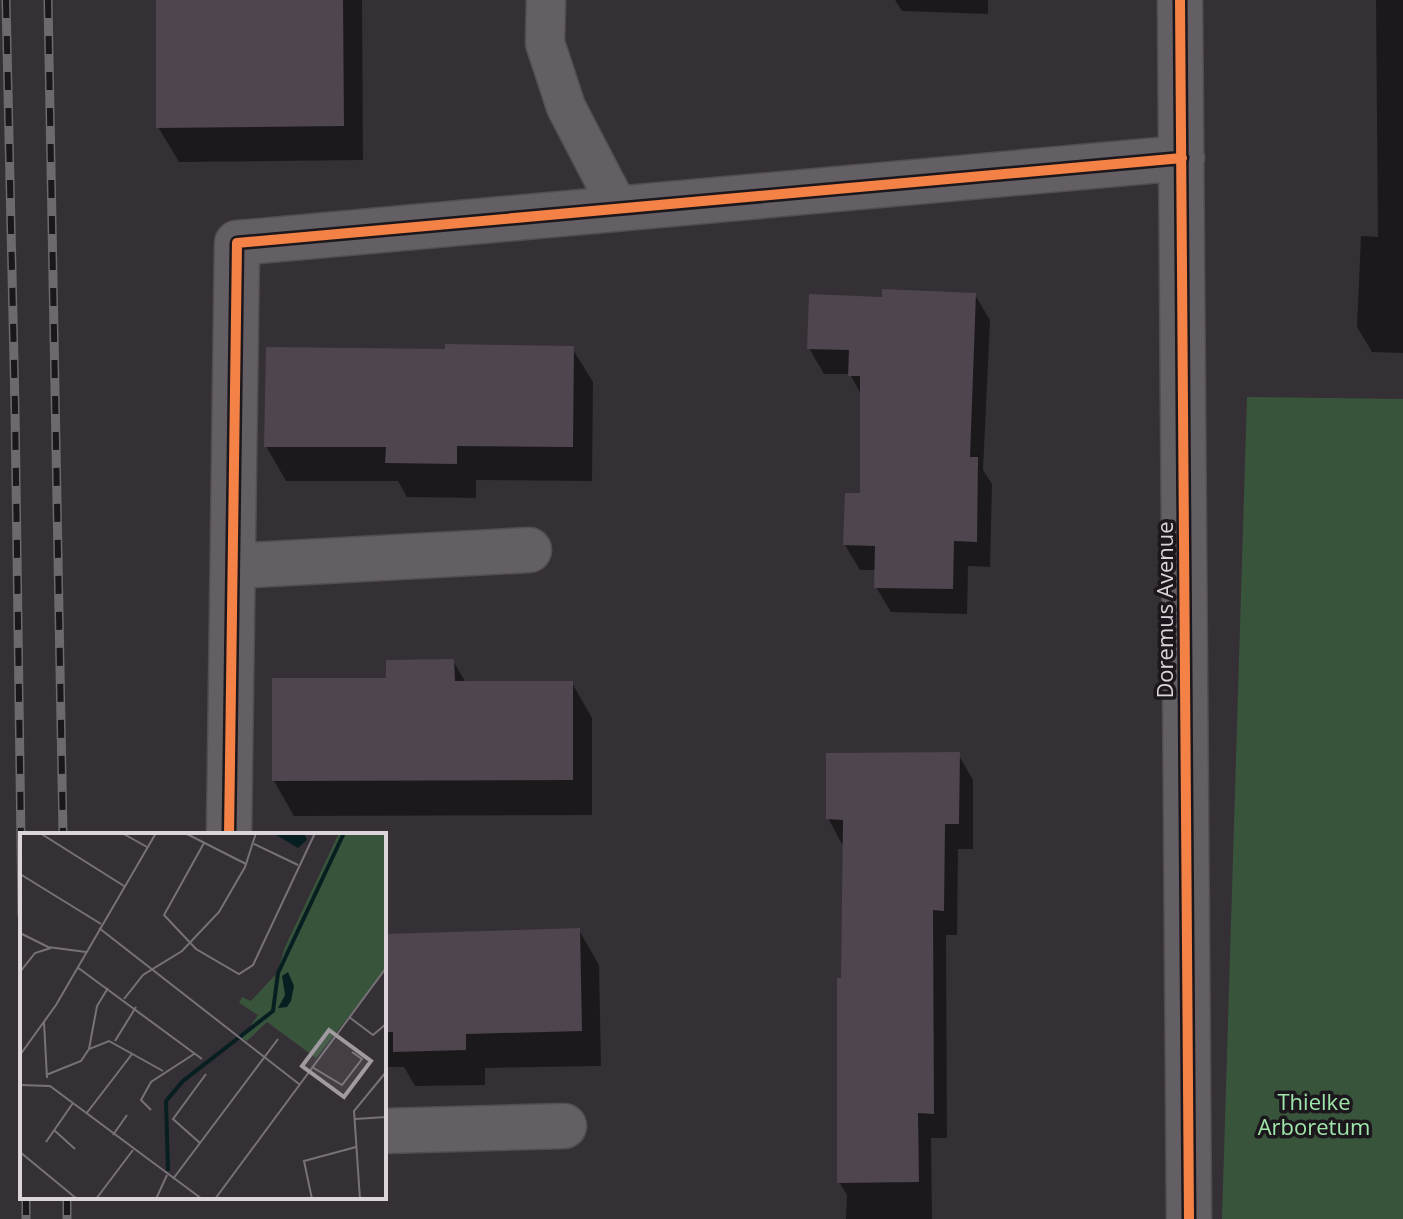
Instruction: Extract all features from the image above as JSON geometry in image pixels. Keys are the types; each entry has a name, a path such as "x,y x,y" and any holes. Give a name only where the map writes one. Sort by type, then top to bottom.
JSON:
{"street":[{"name":"Doremus Avenue","path":"1180,0 1189,1219"},
{"path":"229,833 237,243 1182,158"},
{"path":"233,566 529,550"},
{"path":"386,1131 564,1126"}],"lane":[{"path":"546,0 545,43 566,107 619,209"}],"green space":[{"name":"Thielke Arboretum","path":"1247,397 1403,399 1403,1219 1222,1219"}],"building":[{"path":"156,0 343,0 344,126 156,128"},
{"path":"882,289 976,293 970,457 978,457 977,542 954,541 953,589 874,588 875,546 843,545 845,493 860,493 860,376 848,376 849,350 807,349 809,294 882,297"},
{"path":"445,344 574,346 573,447 457,446 457,464 385,463 386,447 264,447 266,347 445,349"},
{"path":"454,659 455,681 573,681 573,780 272,781 272,678 386,678 386,660"},
{"path":"960,752 959,824 945,824 944,911 933,910 934,1114 918,1113 919,1182 837,1183 837,978 841,978 843,820 826,819 826,753"},
{"path":"580,928 582,1031 466,1034 466,1050 393,1052 393,1032 386,1032 386,934"}],"railway":[{"path":"6,0 21,833"},
{"path":"48,0 63,833"},
{"path":"26,1199 26,1219"},
{"path":"67,1199 67,1219"}],"cycle path":[{"path":"1180,0 1189,1219"},
{"path":"229,833 237,243 1182,158"}]}
